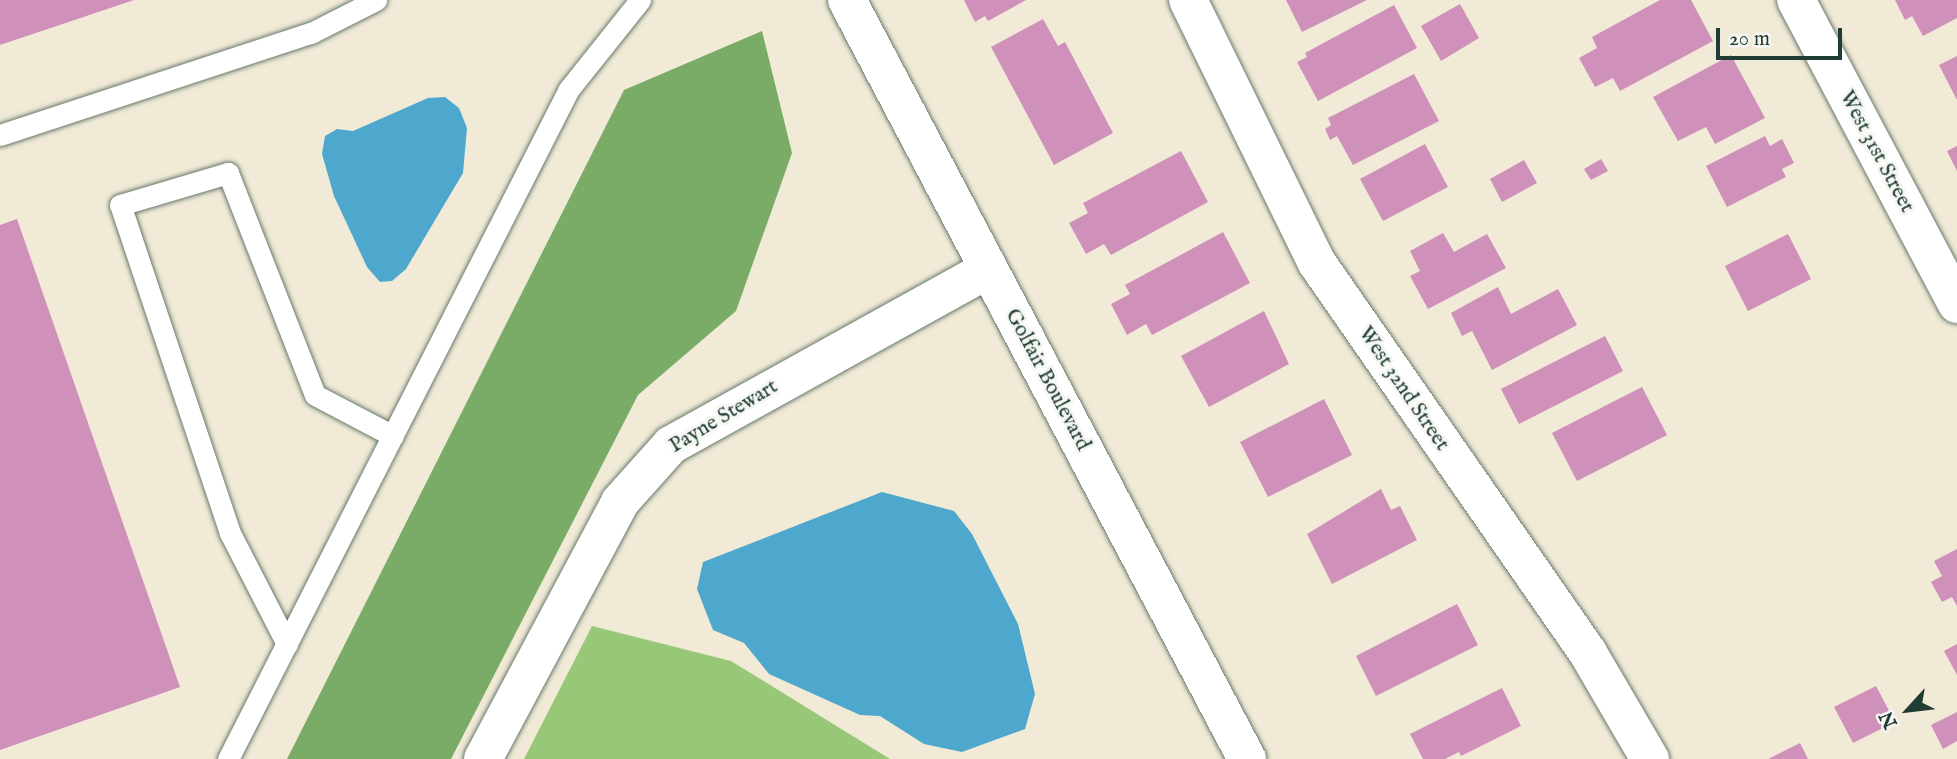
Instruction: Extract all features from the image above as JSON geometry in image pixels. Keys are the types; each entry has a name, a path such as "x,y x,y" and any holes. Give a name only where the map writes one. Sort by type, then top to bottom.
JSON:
{"street":[{"name":"Golfair Boulevard","path":"847,0 1247,759"},
{"name":"West 32nd Street","path":"1188,0 1317,263 1588,653 1650,759"},
{"name":"West 31st Street","path":"1796,0 1957,304"},
{"name":"Payne Stewart","path":"483,759 620,502 671,444 987,270"}],"lane":[{"path":"0,135 311,33 376,0"},
{"path":"228,759 569,89 640,0"},
{"path":"287,644 230,533 120,205 228,173 315,395 393,436"}],"green space":[{"path":"762,31 792,153 736,311 638,395 451,759 287,759 624,90"},
{"path":"592,626 731,661 890,759 524,759"}],"water":[{"path":"445,97 459,108 467,128 463,173 406,269 392,281 380,282 367,267 334,196 322,154 325,136 337,129 353,131 428,98"},
{"path":"882,492 954,511 972,534 1018,624 1035,694 1025,729 962,752 924,744 880,716 860,715 769,674 744,643 713,630 697,589 703,562"}],"building":[{"path":"0,0 134,0 0,45"},
{"path":"964,0 1026,0 988,21 985,16 975,22"},
{"path":"1286,0 1367,0 1302,32"},
{"path":"1660,0 1691,0 1713,41 1620,91 1613,78 1595,87 1579,58 1597,48 1592,37"},
{"path":"1895,0 1957,0 1957,18 1923,36 1912,16 1905,20"},
{"path":"1460,4 1479,38 1441,61 1421,26"},
{"path":"1394,5 1417,48 1318,101 1297,62 1307,57 1305,53"},
{"path":"1043,19 1058,46 1065,42 1113,133 1054,165 991,47"},
{"path":"1731,55 1765,118 1715,144 1706,127 1678,141 1653,97"},
{"path":"1957,56 1957,100 1939,65"},
{"path":"1414,74 1439,121 1353,165 1337,136 1330,140 1325,129 1331,125 1328,118"},
{"path":"1765,136 1770,146 1782,139 1794,163 1782,169 1786,177 1727,207 1706,166"},
{"path":"1425,144 1448,187 1383,221 1360,179"},
{"path":"1957,146 1957,171 1947,151"},
{"path":"1181,151 1208,202 1111,255 1104,244 1086,254 1069,223 1088,213 1083,203"},
{"path":"1601,159 1608,171 1591,180 1584,169"},
{"path":"1524,160 1537,183 1502,202 1490,179"},
{"path":"17,219 180,687 0,750 0,225"},
{"path":"1223,232 1250,283 1152,335 1146,324 1127,335 1111,304 1130,294 1125,285"},
{"path":"1443,233 1454,252 1487,234 1506,268 1428,309 1410,276 1420,271 1410,251"},
{"path":"1788,234 1811,279 1748,311 1725,266"},
{"path":"1498,287 1511,314 1558,289 1577,325 1492,370 1472,331 1462,336 1451,313"},
{"path":"1264,311 1289,364 1209,407 1181,356"},
{"path":"1605,336 1623,371 1519,424 1501,389"},
{"path":"1642,387 1667,435 1577,481 1552,433"},
{"path":"1324,399 1352,455 1268,497 1240,442"},
{"path":"1381,489 1391,510 1400,506 1417,540 1332,584 1307,534"},
{"path":"1957,549 1957,606 1952,597 1942,602 1931,582 1942,576 1934,561"},
{"path":"1457,604 1478,645 1376,696 1356,656"},
{"path":"1957,644 1957,675 1944,651"},
{"path":"1876,686 1895,722 1853,743 1834,707"},
{"path":"1502,688 1521,726 1461,756 1459,752 1445,759 1423,759 1410,734"},
{"path":"1957,712 1957,741 1943,749 1931,725"},
{"path":"1800,743 1808,759 1768,759"}]}
